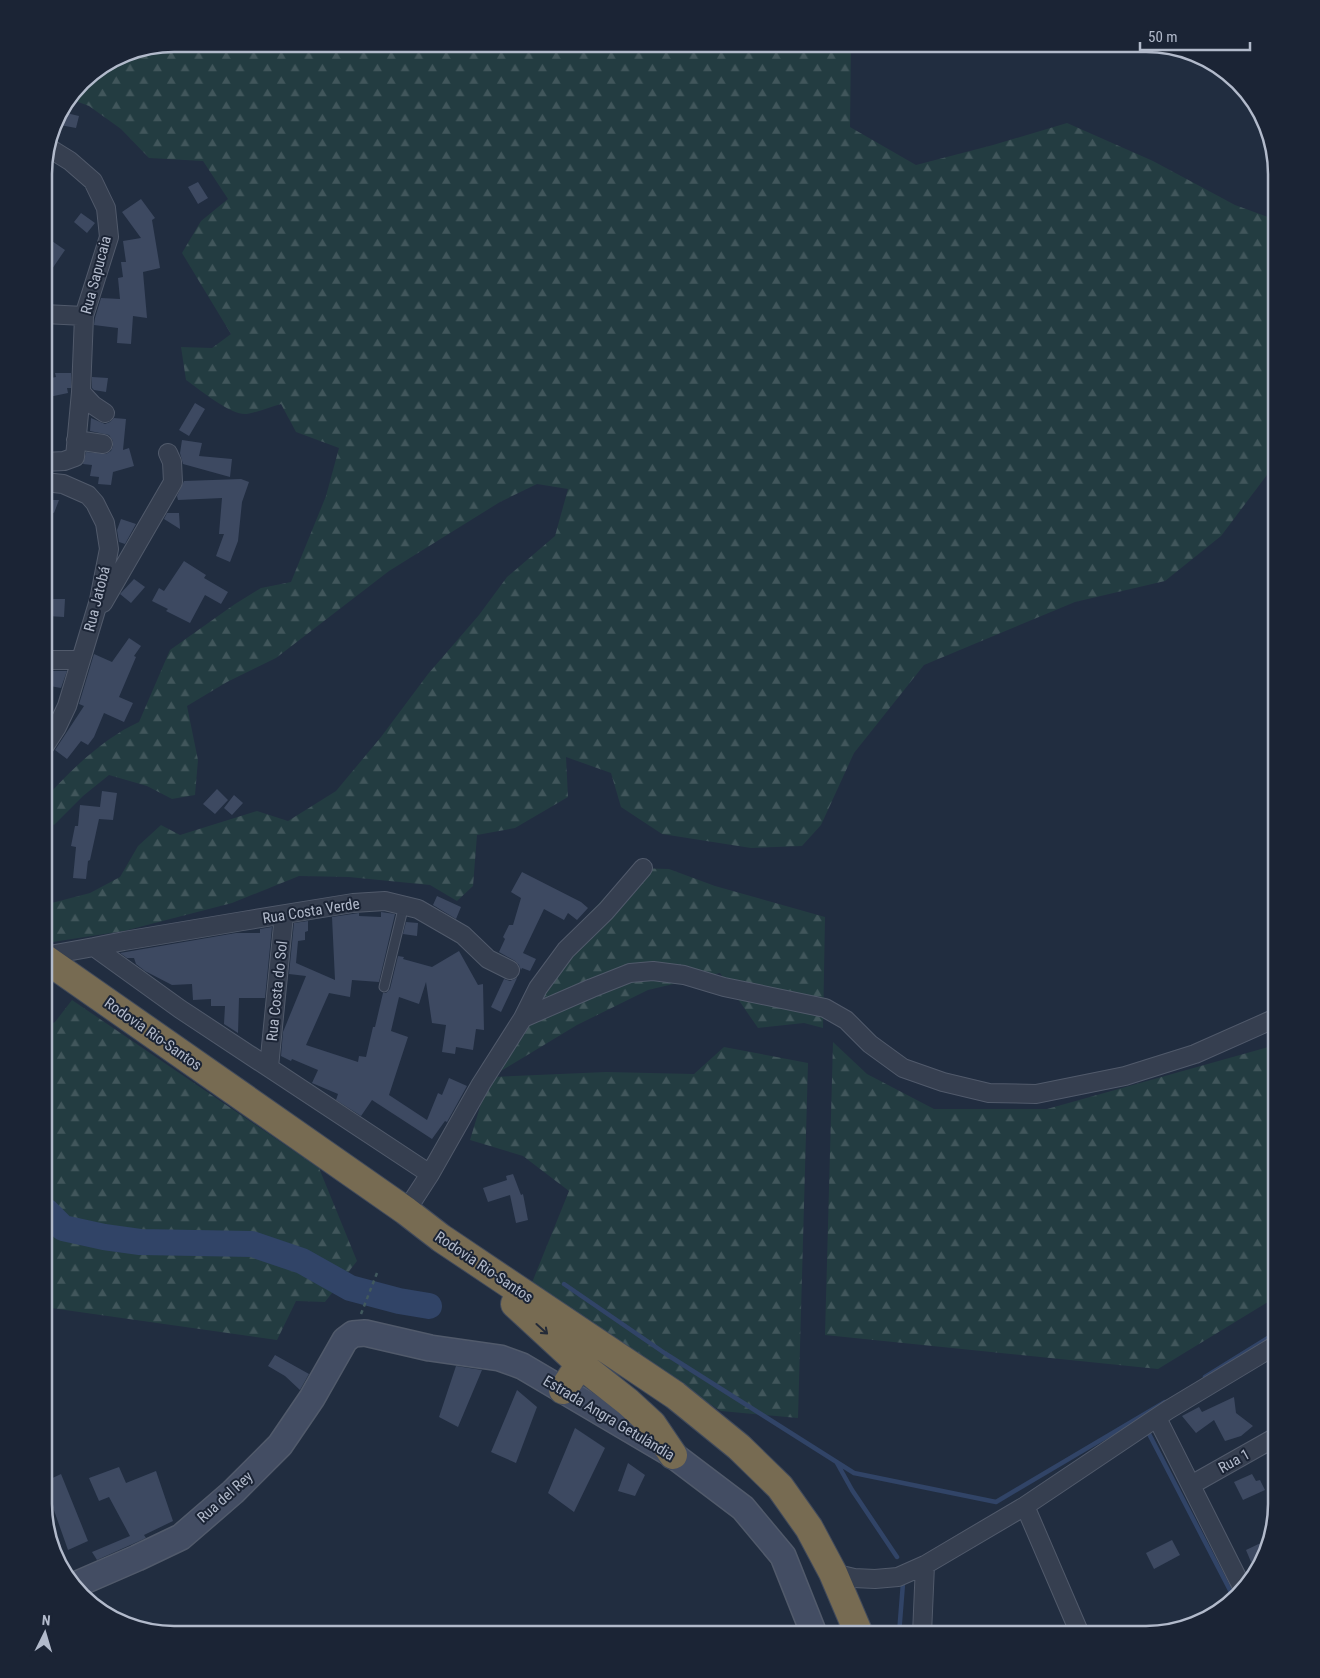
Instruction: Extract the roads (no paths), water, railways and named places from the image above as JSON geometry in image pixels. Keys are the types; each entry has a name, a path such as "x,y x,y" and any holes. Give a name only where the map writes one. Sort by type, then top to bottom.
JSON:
{"highway":[{"name":"Rodovia Rio-Santos","path":"52,963 406,1211 441,1238 675,1395 739,1446 780,1487 808,1528 833,1573 855,1626"},
{"path":"441,1238 580,1364 628,1402 652,1424 673,1455"},
{"path":"562,1390 580,1364"}],"street":[{"name":"Rua Sapucaia","path":"53,462 64,461 75,457 81,392 84,316 109,237 106,208 93,181 70,161 55,152"},
{"path":"53,314 84,316"},
{"path":"81,392 93,405 105,413"},
{"path":"76,440 103,444"},
{"path":"92,622 173,482 172,462 168,453"},
{"name":"Rua Jatobá","path":"53,483 63,484 88,495 105,523 109,549 99,600 67,706 53,733"},
{"path":"53,660 81,660"},
{"path":"406,1211 430,1174 481,1084 523,1018 538,988 566,950 606,911 643,868"},
{"name":"Rua Costa Verde","path":"52,955 233,922 384,901 418,909 463,934 488,959 510,970"},
{"name":"Rua Costa do Sol","path":"269,1067 284,915"},
{"path":"94,948 180,1008 430,1174"},
{"path":"523,1018 592,988 630,974 653,971 684,975 724,987 825,1008 846,1020 870,1044 903,1068 943,1082 990,1092 1036,1094 1125,1076 1196,1054 1268,1022"},
{"name":"Estrada Angra Getulândia","path":"333,1361 345,1340 353,1334 365,1333 430,1348 500,1358 522,1366 673,1455 743,1508 783,1556 811,1626"},
{"path":"833,1573 854,1578 875,1579 898,1576 925,1565 1025,1506 1158,1418 1268,1350"},
{"name":"Rua del Rey","path":"81,1582 181,1537 233,1492 280,1445 312,1398 333,1361"},
{"path":"1158,1418 1241,1579"},
{"name":"Rua 1","path":"1191,1485 1268,1442"},
{"path":"1025,1506 1077,1626"},
{"path":"922,1626 925,1565"}],"lane":[{"path":"384,987 404,906"}],"waterway":[{"path":"52,1217 63,1228 104,1237 140,1242 252,1244 302,1261 350,1288 399,1301 429,1306"},
{"path":"564,1284 666,1354 854,1473 996,1502 1165,1402"},
{"path":"1205,1377 1268,1338"},
{"path":"1147,1430 1230,1591"},
{"path":"837,1463 852,1490 897,1557"},
{"path":"900,1626 903,1583"}]}
